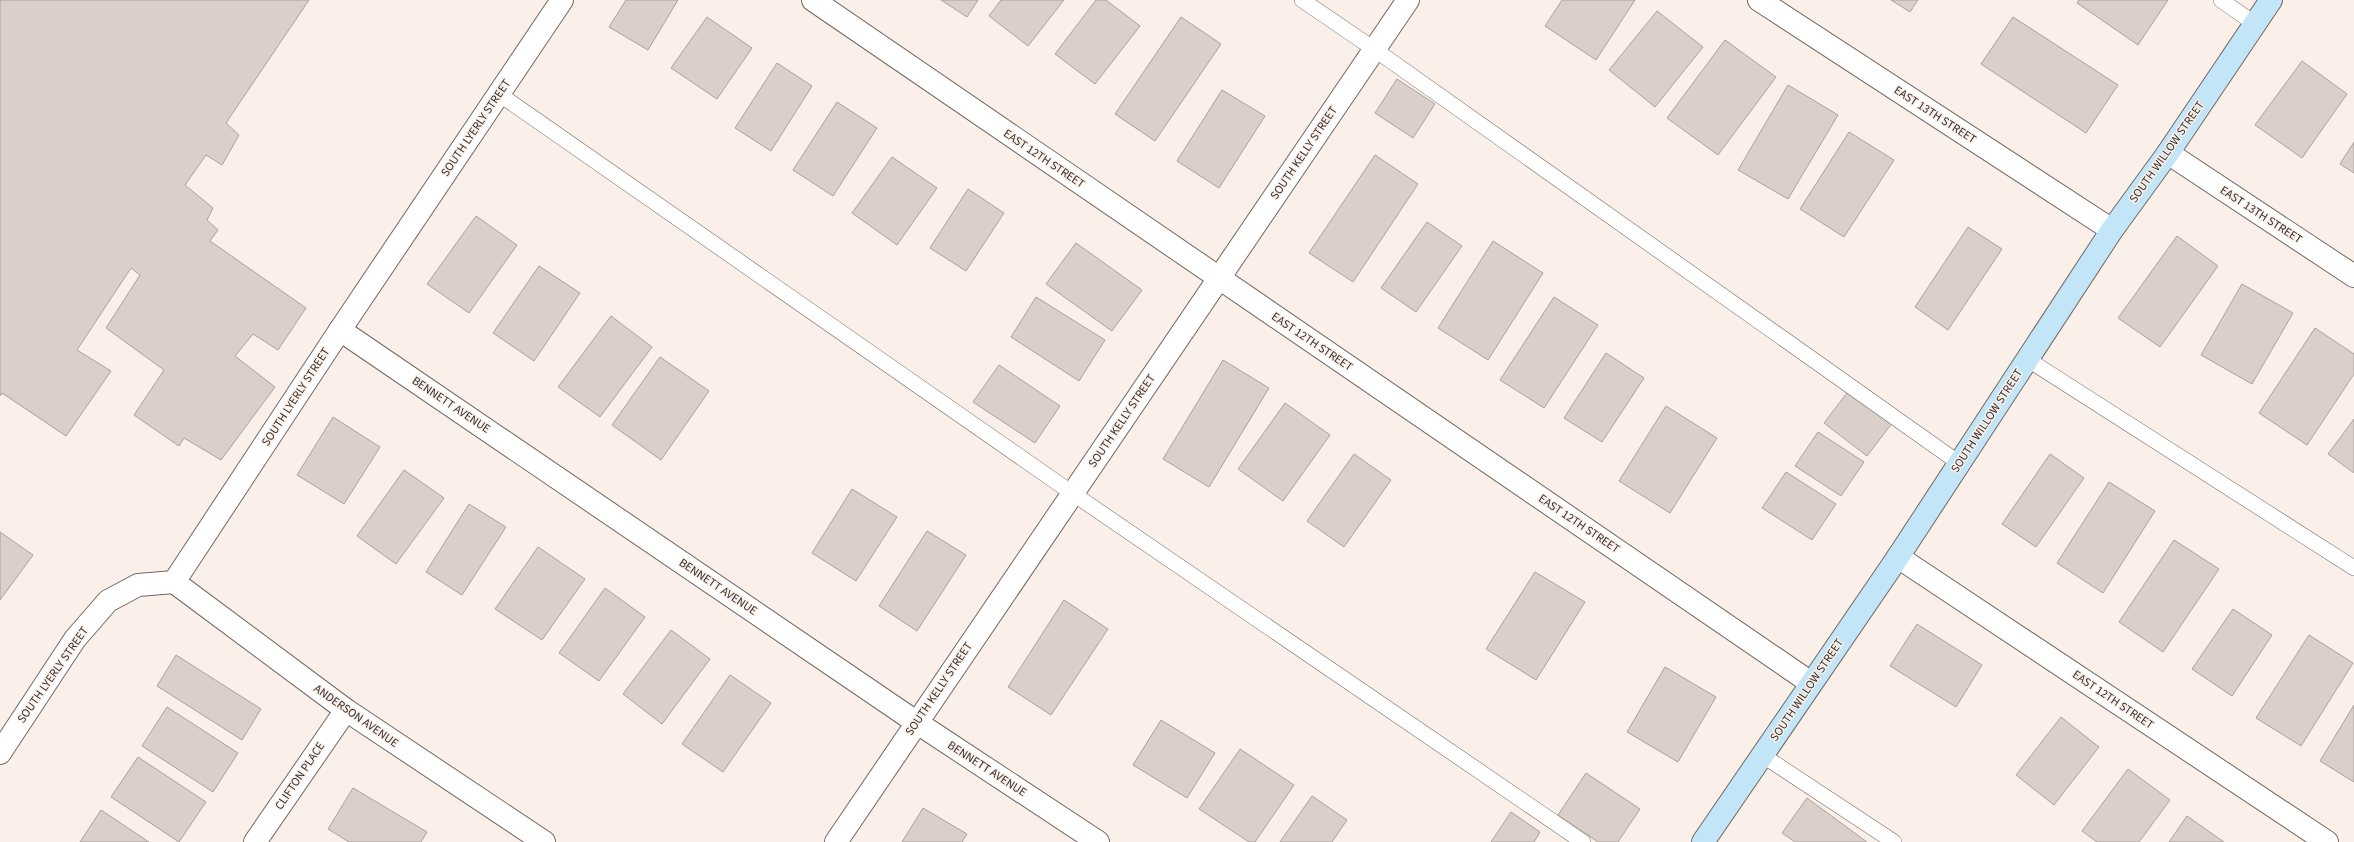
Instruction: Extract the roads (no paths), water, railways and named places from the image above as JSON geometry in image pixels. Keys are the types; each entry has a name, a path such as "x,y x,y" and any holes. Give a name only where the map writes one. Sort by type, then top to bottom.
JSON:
{"main road":[{"name":"SOUTH WILLOW STREET","path":"1703,842 1898,557 2112,230 2168,154 2272,0"}],"street":[{"name":"SOUTH LYERLY STREET","path":"0,753 76,639 108,601 138,585 174,582 340,330 562,0"},
{"name":"EAST 12TH STREET","path":"813,0 1812,683"},
{"name":"SOUTH KELLY STREET","path":"836,842 916,722 1408,0"},
{"name":"EAST 13TH STREET","path":"1759,0 2112,230"},
{"name":"EAST 13TH STREET","path":"2168,154 2354,276"},
{"name":"BENNETT AVENUE","path":"340,330 916,722 1098,842"},
{"name":"EAST 12TH STREET","path":"1898,557 2327,842"},
{"name":"ANDERSON AVENUE","path":"174,582 346,710 544,842"},
{"name":"CLIFTON PLACE","path":"255,842 346,710"}],"lane":[{"path":"1302,0 1374,49 1959,463"},
{"path":"2221,0 2255,24"},
{"path":"499,94 1072,493 1583,842"},
{"path":"2027,359 2354,568"},
{"path":"1762,755 1894,842"}]}
